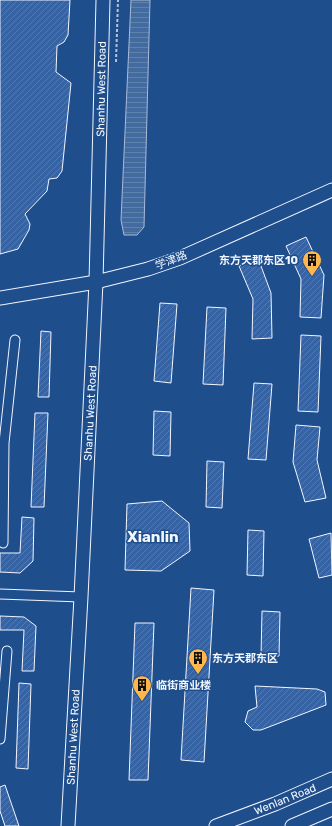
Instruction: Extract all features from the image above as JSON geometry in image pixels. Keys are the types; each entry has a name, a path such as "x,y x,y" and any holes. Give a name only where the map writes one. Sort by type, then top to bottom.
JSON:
{"street":[{"name":"Shanhu West Road","path":"68,826 82,597 96,282 103,0"},
{"name":"学津路","path":"0,298 96,282 148,269 180,258 332,190"},
{"path":"3,543 2,443 15,340"},
{"path":"0,594 82,597"},
{"path":"0,739 1,702 7,651"},
{"name":"Wenlan Road","path":"216,826 275,804 332,779"},
{"path":"292,826 332,809"}],"path":[{"path":"116,62 118,0"}],"water":[{"path":"131,0 150,0 144,227 137,235 124,235 121,220"}],"building":[{"path":"0,0 70,0 68,35 64,42 57,46 56,72 71,83 62,171 57,178 49,179 47,191 25,214 30,224 29,230 18,249 0,254"},
{"name":"东方天郡东区10","path":"306,237 324,275 321,318 300,317 301,279 286,246"},
{"path":"258,258 271,293 272,338 252,339 253,299 239,266"},
{"path":"160,303 177,304 171,383 154,381"},
{"path":"207,307 226,308 223,385 203,384"},
{"path":"41,331 51,332 49,397 38,397"},
{"path":"301,335 321,336 318,412 298,411"},
{"path":"254,383 272,384 266,460 248,459"},
{"path":"154,411 171,412 170,456 153,455"},
{"path":"35,413 48,413 44,507 31,507"},
{"path":"296,425 320,427 317,460 326,498 305,502 293,462"},
{"path":"207,461 224,462 222,508 206,507"},
{"path":"162,501 189,523 190,551 161,571 125,570 127,504"},
{"path":"22,517 34,518 33,561 20,573 0,572 0,553 20,553"},
{"path":"248,530 264,531 263,576 247,575"},
{"path":"331,533 332,575 319,578 309,539"},
{"name":"东方天郡东区","path":"191,588 214,590 204,762 181,760"},
{"path":"262,611 280,612 279,656 261,656"},
{"path":"0,616 24,617 36,626 34,671 22,671 24,630 0,630"},
{"name":"临街商业楼","path":"135,623 154,623 148,780 129,780"},
{"path":"19,683 31,684 28,769 16,768"},
{"path":"255,686 317,689 325,692 326,705 261,730 253,730 245,722 248,711 257,707"},
{"path":"5,785 19,826 5,826 0,811 0,787"}],"place":[{"name":"东方天郡东区10","path":"312,277"},
{"name":"东方天郡东区","path":"198,675"},
{"name":"临街商业楼","path":"142,702"}],"district":[{"name":"Xianlin","path":"153,537"}]}
